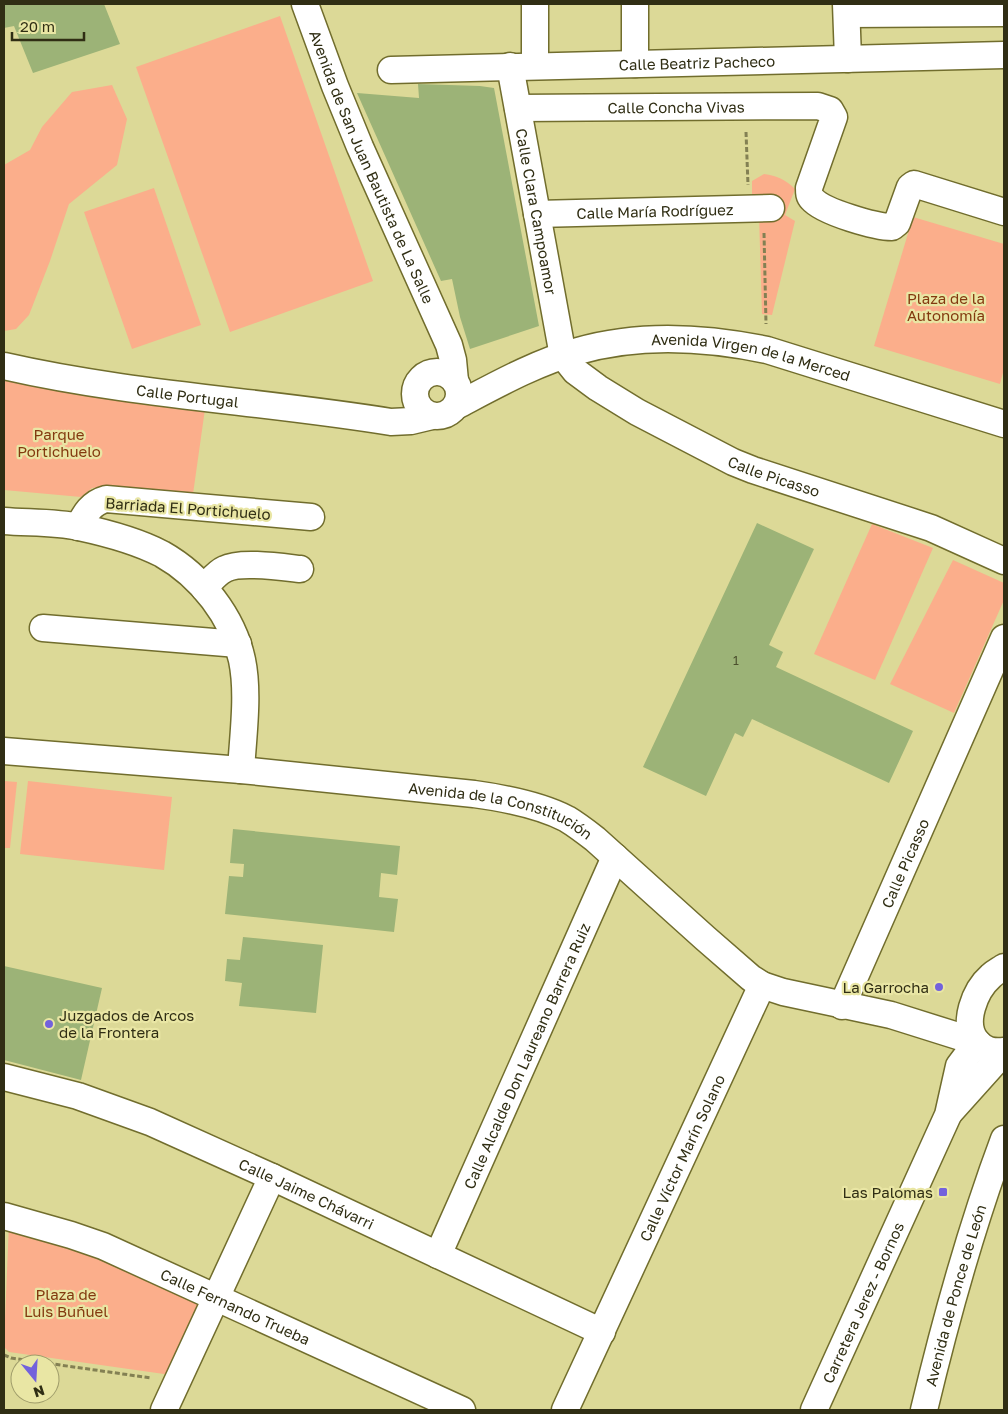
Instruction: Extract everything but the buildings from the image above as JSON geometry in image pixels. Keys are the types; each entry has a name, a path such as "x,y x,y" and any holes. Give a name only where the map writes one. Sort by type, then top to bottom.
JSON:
{"street":[{"name":"Avenida de San Juan Bautista de La Salle","path":"305,4 360,147 442,328 453,360 450,387"},
{"name":"Calle Clara Campoamor","path":"535,4 523,66 518,108 563,356"},
{"path":"635,4 635,64"},
{"path":"848,59 846,9 1004,14"},
{"name":"Calle Beatriz Pacheco","path":"391,70 1004,55"},
{"name":"Calle Concha Vivas","path":"518,108 808,104 825,107 832,112 834,117 809,188 810,197 814,201 838,213 858,220 889,227 895,225 910,187 914,184 1004,212"},
{"name":"Calle María Rodríguez","path":"537,214 760,208"},
{"name":"Avenida Virgen de la Merced","path":"450,387 496,385 563,356 598,346 621,342 674,338 733,343 767,350 1004,424"},
{"name":"Calle Picasso","path":"563,356 575,371 598,388 637,412 733,462 931,528 1004,561"},
{"name":"Calle Portugal","path":"4,366 35,374 210,399 372,419 402,422 432,416"},
{"path":"420,381 450,387 452,411 445,415 432,416 420,408 415,395 420,381"},
{"name":"Calle Portugal","path":"372,419 401,407 415,395"},
{"name":"Barriada El Portichuelo","path":"78,527 91,506 98,501 106,499 311,517"},
{"name":"Barriada El Portichuelo","path":"4,521 78,527 134,543 162,554 182,567 204,588 226,620 238,644 242,661 245,683 241,770"},
{"path":"204,588 217,574 227,568 238,565 300,569"},
{"path":"43,628 238,644"},
{"name":"Calle Picasso","path":"842,1006 1004,638"},
{"name":"Avenida de la Constitución","path":"4,751 241,770 500,798 565,818 596,839 744,972 762,985 783,992 891,1016 937,1030"},
{"name":"Calle Alcalde Don Laureano Barrera Ruiz","path":"438,1255 615,857"},
{"name":"Carretera Jerez - Bornos","path":"814,1410 948,1115 985,1039 976,999 991,976 1004,967"},
{"name":"Calle Víctor Marín Solano","path":"565,1410 762,985"},
{"path":"985,1039 956,1022 937,1030 968,1074 1004,1080"},
{"name":"Calle Jaime Chávarri","path":"4,1077 78,1096 150,1122 272,1177 602,1332"},
{"name":"Avenida de Ponce de León","path":"924,1410 942,1334 996,1185 1004,1139"},
{"path":"164,1410 272,1177"},
{"name":"Calle Fernando Trueba","path":"4,1216 103,1246 462,1410"}],"path":[{"path":"746,105 760,208 767,350"},
{"path":"4,1355 11,1358 177,1381"}],"green space":[{"path":"280,16 373,281 230,332 136,67"},
{"path":"112,85 127,119 117,165 69,204 29,315 16,329 4,331 4,165 30,150 42,127 72,92"},
{"path":"764,174 781,178 795,189 785,215 795,221 772,315 762,314 759,215 752,203 752,181"},
{"path":"154,188 201,325 132,349 84,212"},
{"name":"Plaza de la Autonomía","path":"913,217 1004,244 1004,369 1000,384 874,346"},
{"name":"Parque Portichuelo","path":"4,377 205,409 193,494 111,486 92,488 81,497 4,490"},
{"path":"872,524 933,548 875,680 814,654"},
{"path":"953,560 1004,583 1004,600 954,713 890,684"},
{"path":"4,781 17,782 10,848 4,848"},
{"path":"28,781 172,797 164,870 20,854"},
{"name":"Plaza de Luis Buñuel","path":"9,1224 66,1240 206,1302 171,1375 60,1359 60,1354 9,1352 4,1347"}],"place":[{"name":"La Garrocha","path":"939,987"},
{"name":"Juzgados de Arcos de la Frontera","path":"49,1024"},
{"name":"Las Palomas","path":"943,1192"}]}
